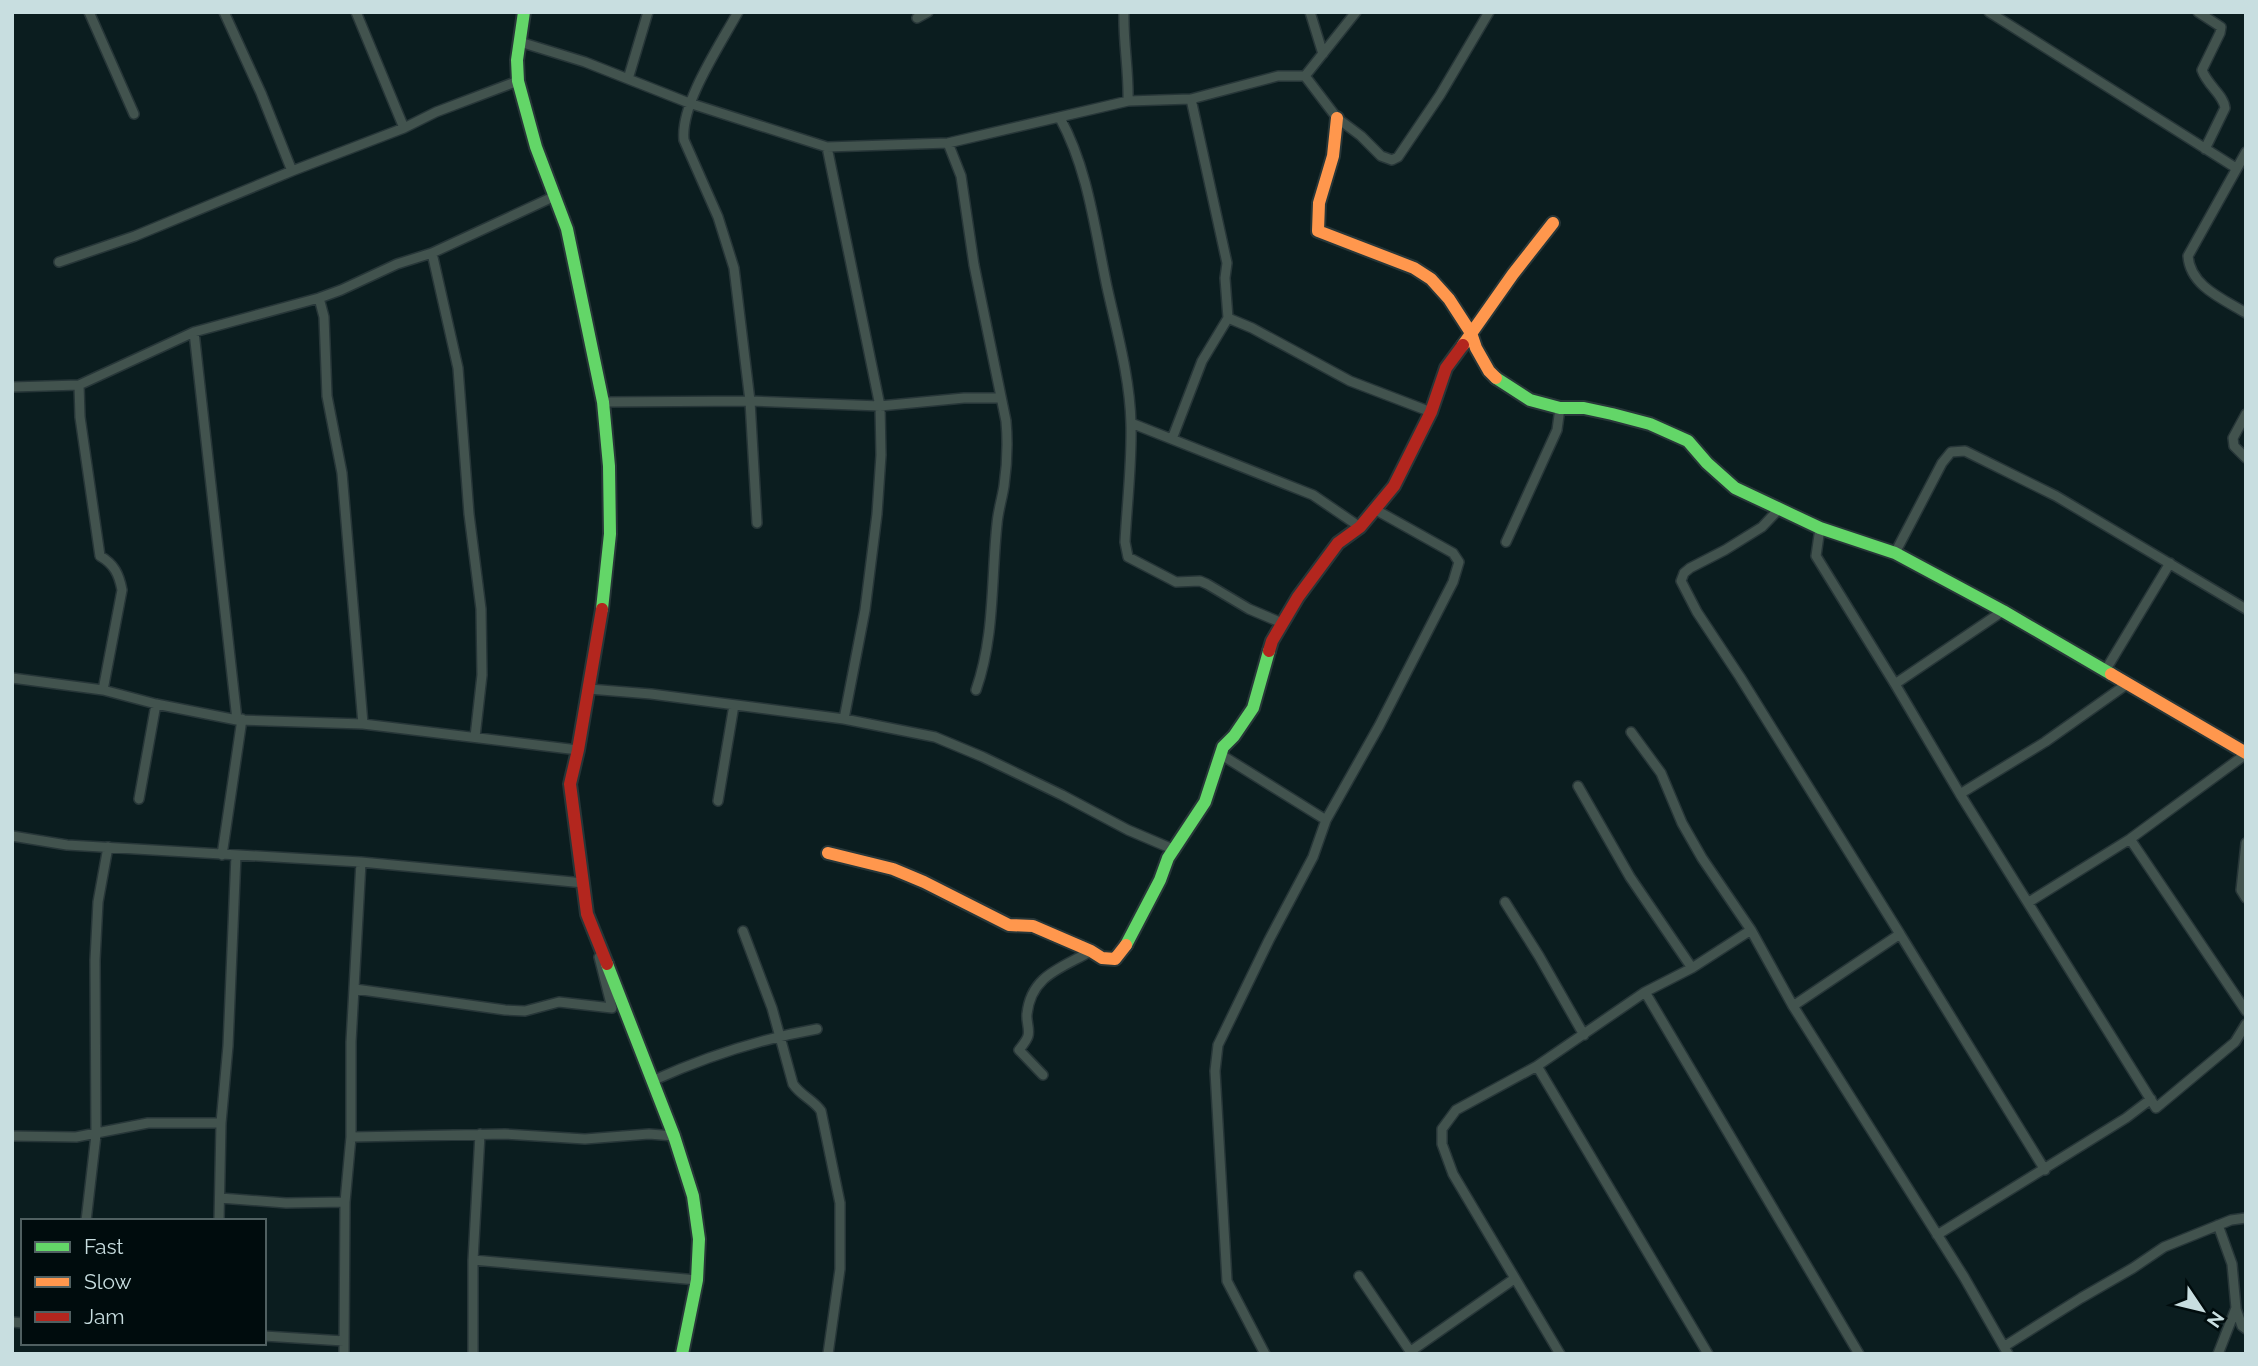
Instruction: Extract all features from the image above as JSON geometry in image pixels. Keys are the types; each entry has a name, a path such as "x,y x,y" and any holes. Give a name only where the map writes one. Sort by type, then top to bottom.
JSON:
{"street":[{"path":"89,12 134,114"},
{"path":"224,12 261,93 292,171"},
{"path":"356,12 404,128"},
{"path":"355,989 505,1010 525,1011 559,1002 612,1008 587,914 570,784 604,596 610,534 609,466 603,401 567,229 536,147 517,81 524,12"},
{"path":"628,79 648,12"},
{"path":"738,12 689,103 683,128 684,140 718,217 731,256 740,304 750,401 757,523"},
{"path":"917,18 928,12"},
{"path":"1124,12 1128,101"},
{"path":"1310,12 1323,54"},
{"path":"1305,76 1356,12"},
{"path":"1305,76 1337,118 1381,156 1392,160 1398,157 1440,95 1489,12"},
{"path":"1989,12 2236,168"},
{"path":"2198,12 2221,27 2202,70 2205,80 2225,102 2225,107 2206,149"},
{"path":"520,42 585,62 689,103 827,147 948,143 1128,101 1191,99 1267,78 1305,76"},
{"path":"59,262 145,232 517,81"},
{"path":"1171,439 1202,361 1227,318 1225,254 1191,99"},
{"path":"1060,118 1078,157 1123,358 1131,423 1125,542 1128,557 1176,582 1200,581 1208,584 1249,609 1282,623"},
{"path":"1337,118 1333,155 1320,195 1316,224 1318,231 1414,268 1431,279 1449,299 1471,332 1476,348 1489,371 1503,384 1530,400 1560,408 1584,408 1612,414 1650,424 1688,441 1707,463 1735,488 1820,528 1895,553 2003,611 2246,753 2130,839 2029,902"},
{"path":"948,143 961,176 974,265 1006,421 1008,443 997,524 991,624 984,666 976,690"},
{"path":"827,147 880,406 881,455 877,514 865,610 844,719"},
{"path":"2246,152 2188,256 2189,265 2204,286 2246,313"},
{"path":"12,387 79,385 194,332 319,298 397,264 432,254 555,196"},
{"path":"828,853 894,870 924,882 1009,925 1033,926 1102,958 1115,959 1131,939 1168,858 1208,794 1220,754 1253,708 1272,641 1282,623 1338,543 1360,527 1394,485 1431,412 1446,368 1553,223"},
{"path":"432,254 458,368 468,514 481,609 482,675 475,737"},
{"path":"319,298 324,317 327,396 342,473 363,724"},
{"path":"1227,318 1252,328 1350,381 1431,412"},
{"path":"194,332 240,719 222,855"},
{"path":"79,385 80,417 100,556 111,562 119,576 122,590 103,690"},
{"path":"603,401 750,401 880,406 964,398 1000,398"},
{"path":"1506,542 1557,430 1560,408"},
{"path":"2246,414 2234,438 2234,446 2246,458"},
{"path":"1131,423 1313,495 1360,527"},
{"path":"1895,553 1942,463 1951,452 1965,451 2056,496 2246,609"},
{"path":"1265,1354 1227,1281 1215,1071 1218,1045 1313,858 1326,820 1379,726 1453,582 1459,562 1453,553 1376,510"},
{"path":"1779,510 1762,527 1684,573 1681,581 1684,590 2045,1170"},
{"path":"1820,528 1816,556 1960,794 2156,1108 2235,1042 2246,1024"},
{"path":"2105,671 2170,563"},
{"path":"1895,684 2003,611"},
{"path":"12,678 103,690 156,704 240,719 363,724 578,750"},
{"path":"1960,794 2045,742 2127,684"},
{"path":"589,689 844,719 935,737 983,757 1128,830 1175,850"},
{"path":"139,799 156,704"},
{"path":"718,801 734,705"},
{"path":"1631,732 1661,773 1682,823 1702,858 1751,930 1793,1006 2007,1350 2081,1298 2164,1247 2231,1220 2246,1218"},
{"path":"1220,754 1326,820"},
{"path":"1578,786 1630,877 1692,968"},
{"path":"12,836 67,845 362,862 584,883"},
{"path":"2130,839 2246,1011"},
{"path":"2246,843 2241,890 2246,898"},
{"path":"86,1219 96,1135 95,960 98,902 108,847"},
{"path":"219,1219 220,1123 228,1046 236,855"},
{"path":"344,1354 345,1202 351,1137 351,1042 362,862"},
{"path":"1504,902 1539,956 1584,1035"},
{"path":"587,914 674,1136 692,1196 699,1239 697,1280 682,1354"},
{"path":"1560,1354 1453,1174 1442,1144 1442,1129 1456,1110 1537,1066 1645,992 1692,968 1751,930"},
{"path":"743,931 772,1008 793,1084 797,1091 817,1104 821,1111 837,1184 840,1203 840,1269 828,1354"},
{"path":"1793,1006 1900,934"},
{"path":"1043,1075 1019,1050 1028,1036 1028,1003 1035,990 1052,971 1091,951"},
{"path":"1645,992 1859,1354"},
{"path":"652,1081 709,1056 778,1035 817,1029"},
{"path":"2235,1042 2246,1049"},
{"path":"1537,1066 1708,1354"},
{"path":"1937,1235 2045,1170 2151,1099"},
{"path":"12,1136 76,1137 148,1123 220,1123"},
{"path":"351,1137 480,1134 586,1139 649,1134 674,1136"},
{"path":"473,1354 473,1260 480,1134"},
{"path":"220,1198 286,1203 345,1202"},
{"path":"2218,1225 2232,1264 2236,1308 2242,1326 2246,1329"},
{"path":"473,1260 697,1280"},
{"path":"1359,1276 1411,1352 1514,1279"},
{"path":"2218,1354 2236,1308"},
{"path":"266,1336 344,1341"}],"traffic: fast":[{"path":"524,12 517,60 518,81 536,147 567,229 603,402 609,466 610,534 602,609"},
{"path":"1496,378 1530,400 1560,408 1584,408 1612,414 1650,424 1688,441 1707,463 1735,488 1820,528 1895,553 2003,611 2111,674"},
{"path":"1126,945 1160,880 1168,858 1205,802 1223,747 1253,708 1269,651"},
{"path":"607,964 674,1136 693,1196 699,1239 697,1280 682,1354"}],"traffic: slow":[{"path":"1337,118 1333,156 1319,203 1318,231 1414,268 1431,279 1449,299 1471,333 1489,371 1496,378"},
{"path":"1463,345 1553,223"},
{"path":"2111,674 2246,753"},
{"path":"828,853 893,869 1009,925 1033,926 1102,958 1115,959 1126,945"}],"traffic: jam":[{"path":"1269,651 1298,597 1338,543 1360,527 1394,486 1431,412 1446,368 1463,345"},
{"path":"602,609 570,784 587,914 607,964"}]}
